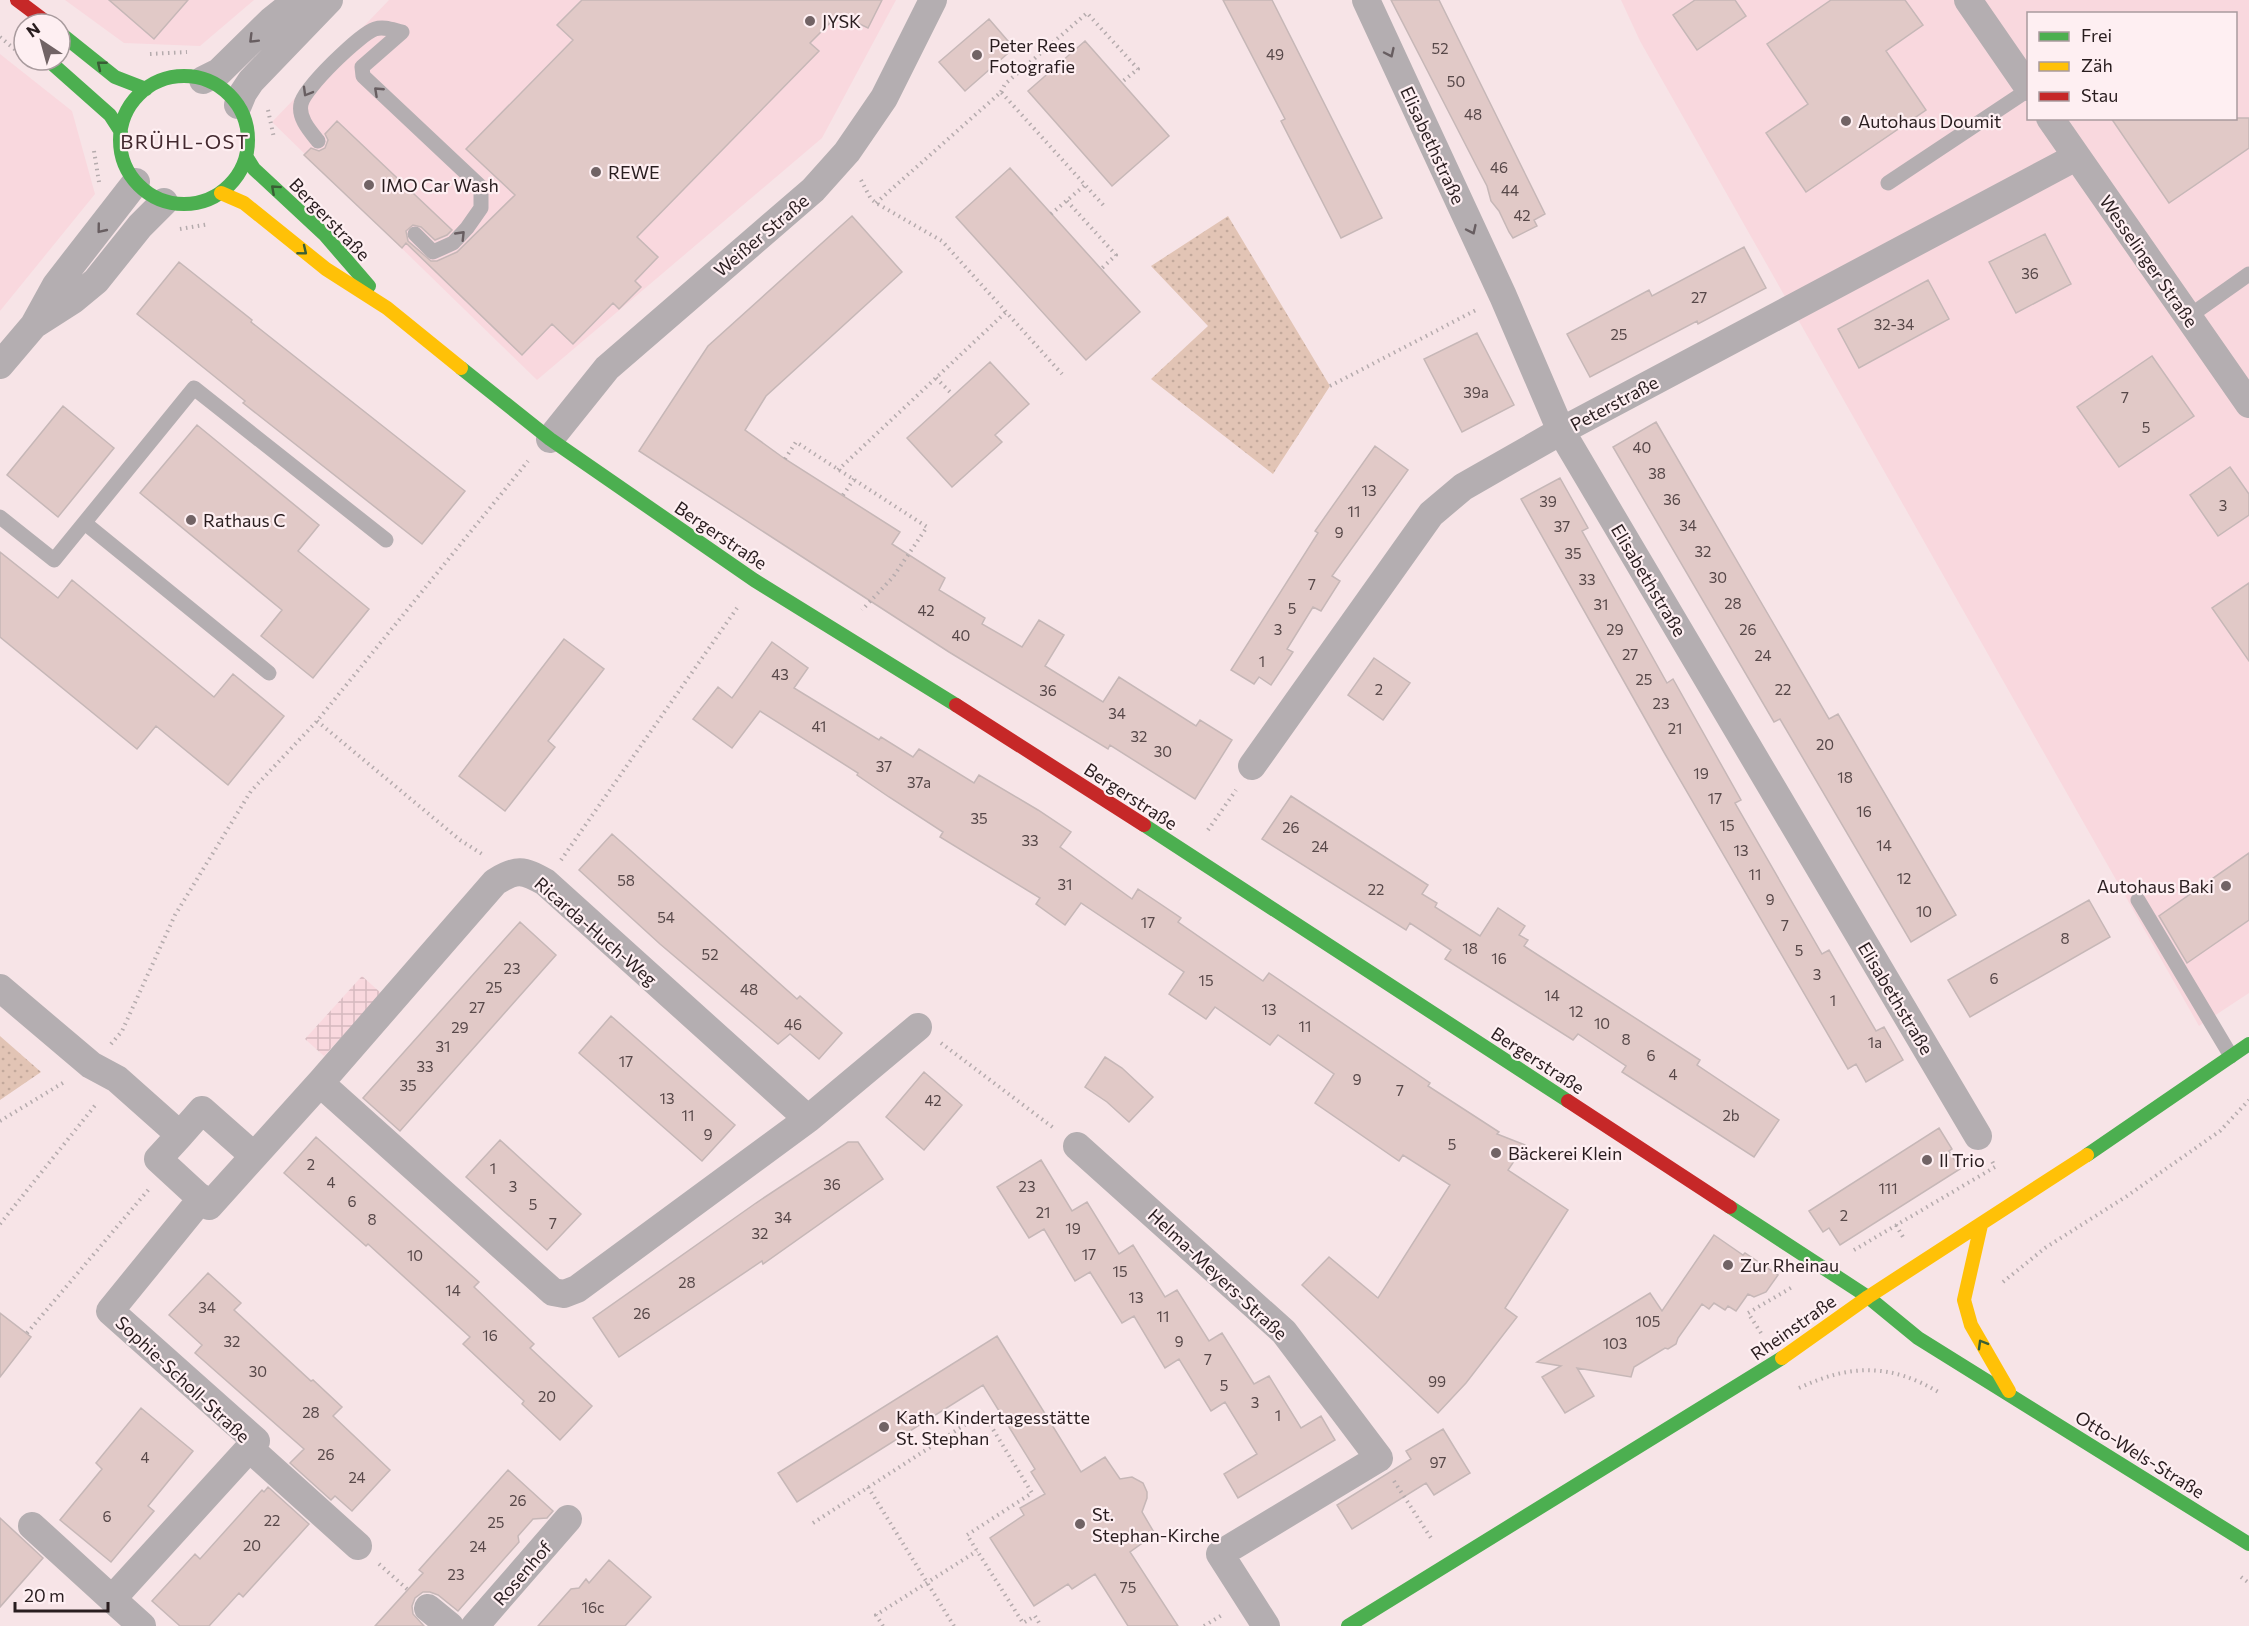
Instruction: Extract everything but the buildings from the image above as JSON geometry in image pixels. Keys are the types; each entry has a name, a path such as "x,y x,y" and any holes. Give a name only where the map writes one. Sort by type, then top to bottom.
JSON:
{"street":[{"path":"17,0 33,12"},
{"path":"203,80 219,72 271,21 297,0"},
{"path":"238,105 251,81 329,0"},
{"name":"Weißer Straße","path":"550,439 607,368 813,190 847,153 884,98 933,0"},
{"name":"Elisabethstraße","path":"1366,0 1503,296 1561,431 1978,1136"},
{"path":"1968,0 2027,88"},
{"path":"72,43 115,77 146,89"},
{"path":"62,72 110,115 121,132"},
{"path":"177,77 203,80 225,91 238,105 246,123 249,143 246,156 236,179 221,193 203,202 184,205 164,201 147,192 136,182 125,166 121,149 121,132 125,116 134,101 146,89 161,81 177,77"},
{"name":"Wesselinger Straße","path":"2051,120 2249,404"},
{"name":"Bergerstraße","path":"246,156 259,174 324,234 387,308"},
{"name":"Peterstraße","path":"1252,766 1431,514 1463,487 1561,431 2076,157"},
{"path":"0,365 34,325 56,285 136,182"},
{"name":"Bergerstraße","path":"221,193 244,203 326,269 387,308 550,439 754,580 838,634 907,674 1190,855 1868,1297"},
{"path":"34,325 73,300 96,281 140,226 164,201"},
{"name":"Ricarda-Huch-Weg","path":"254,1156 495,882 510,872 526,872 545,882 808,1119"},
{"path":"0,988 91,1065 117,1079 180,1135"},
{"path":"320,1083 553,1292 564,1294 577,1289 808,1119 918,1027"},
{"name":"Rheinstraße","path":"1348,1626 1779,1360 1868,1297 2061,1173 2249,1044"},
{"path":"202,1110 254,1156 209,1206 158,1159 180,1135 202,1110"},
{"name":"Helma-Meyers-Straße","path":"1077,1146 1284,1332 1379,1458"},
{"name":"Sophie-Scholl-Straße","path":"112,1599 256,1441 110,1311 202,1198"},
{"path":"1964,1300 1981,1225"},
{"name":"Otto-Wels-Straße","path":"1868,1297 1918,1338 2249,1544"},
{"name":"Otto-Wels-Straße","path":"1964,1300 1971,1325 2012,1395"},
{"name":"Sophie-Scholl-Straße","path":"249,1448 358,1546"},
{"path":"1266,1626 1221,1554 1379,1458"},
{"name":"Rosenhof","path":"475,1626 568,1519"},
{"path":"32,1526 142,1626"},
{"path":"428,1608 450,1626"}],"lane":[{"path":"318,141 304,123 300,104 310,86 359,39 374,29 385,28 402,32 362,67 363,76 481,187 481,208 453,243 433,252 415,234"},
{"path":"1888,183 2027,90"},
{"path":"2188,317 2249,274"},
{"path":"0,517 54,560 86,524 194,388 386,540"},
{"path":"86,524 269,673"},
{"path":"2138,900 2231,1056"}],"path":[{"path":"876,203 1001,92 1005,84 1087,13 1138,69 1122,82"},
{"path":"0,37 12,47"},
{"path":"1001,92 1106,207"},
{"path":"847,153 871,199 942,241 1062,374"},
{"path":"1051,214 1085,185"},
{"path":"1067,201 1116,255 1101,269"},
{"path":"1330,386 1503,296"},
{"path":"838,470 1006,312"},
{"path":"936,378 954,395"},
{"path":"0,1121 91,1065 122,1031 175,915 250,791 317,721 526,463 550,439"},
{"path":"785,459 796,442 927,527 893,577 838,634"},
{"path":"843,495 854,479"},
{"path":"545,882 731,619 754,580"},
{"path":"317,721 460,840 510,872"},
{"path":"1190,855 1252,766"},
{"path":"918,1027 972,1065 1077,1146"},
{"path":"0,1224 117,1079"},
{"path":"1964,1300 1984,1300 2013,1272 2045,1248 2127,1196 2220,1131 2249,1101"},
{"path":"27,1333 167,1167"},
{"path":"1797,1389 1825,1376 1854,1371 1898,1373 1918,1338"},
{"path":"813,1523 983,1413 1032,1493 967,1535 1023,1623 1035,1616 1041,1626"},
{"path":"1379,1458 1448,1564"},
{"path":"868,1487 954,1626"},
{"path":"358,1546 428,1608"},
{"path":"883,1626 876,1615 977,1551"}],"shaded area":[{"path":"65,0 254,0 200,46 124,43"},
{"path":"389,0 896,0 822,138 537,380 272,122"},
{"path":"1621,0 2249,0 2249,993 2199,1026 1640,41"},
{"path":"0,54 12,64 12,72 23,72 72,111 95,194 0,311"},
{"path":"1228,216 1330,386 1273,474 1151,379 1208,326 1151,266"},
{"path":"362,976 382,994 324,1056 305,1039"},
{"path":"0,1036 41,1072 0,1100"}],"traffic: fast":[{"path":"72,43 115,77 146,89"},
{"path":"62,72 110,115 121,132"},
{"path":"184,76 208,81 229,95 243,116 248,140 243,164 229,185 208,199 184,204 160,199 139,185 125,164 120,140 125,116 139,95 160,81 184,76"},
{"path":"246,156 254,169 324,234 369,286"},
{"path":"461,368 550,439 754,580 956,705"},
{"path":"1144,825 1568,1101"},
{"path":"2087,1155 2249,1044"},
{"path":"1730,1207 1868,1297 1918,1338 2249,1544"},
{"path":"1348,1626 1782,1358"}],"traffic: slow":[{"path":"221,193 244,203 326,269 387,308 461,368"},
{"path":"1782,1358 1868,1297 2087,1155"},
{"path":"1981,1225 1964,1300 1971,1325 2009,1391"}],"traffic: jam":[{"path":"17,0 33,12"},
{"path":"956,705 1144,825"},
{"path":"1568,1101 1730,1207"}],"place":[{"name":"JYSK","path":"810,21"},
{"name":"Peter Rees Fotografie","path":"977,55"},
{"name":"Autohaus Doumit","path":"1846,121"},
{"name":"REWE","path":"596,172"},
{"name":"IMO Car Wash","path":"369,185"},
{"name":"Rathaus C","path":"191,520"},
{"name":"Autohaus Baki","path":"2226,886"},
{"name":"Bäckerei Klein","path":"1496,1153"},
{"name":"Il Trio","path":"1927,1160"},
{"name":"Zur Rheinau","path":"1728,1265"},
{"name":"Kath. Kindertagesstätte St. Stephan","path":"884,1427"},
{"name":"St. Stephan-Kirche","path":"1080,1524"}],"district":[{"name":"BRÜHL-OST","path":"185,141"}]}
